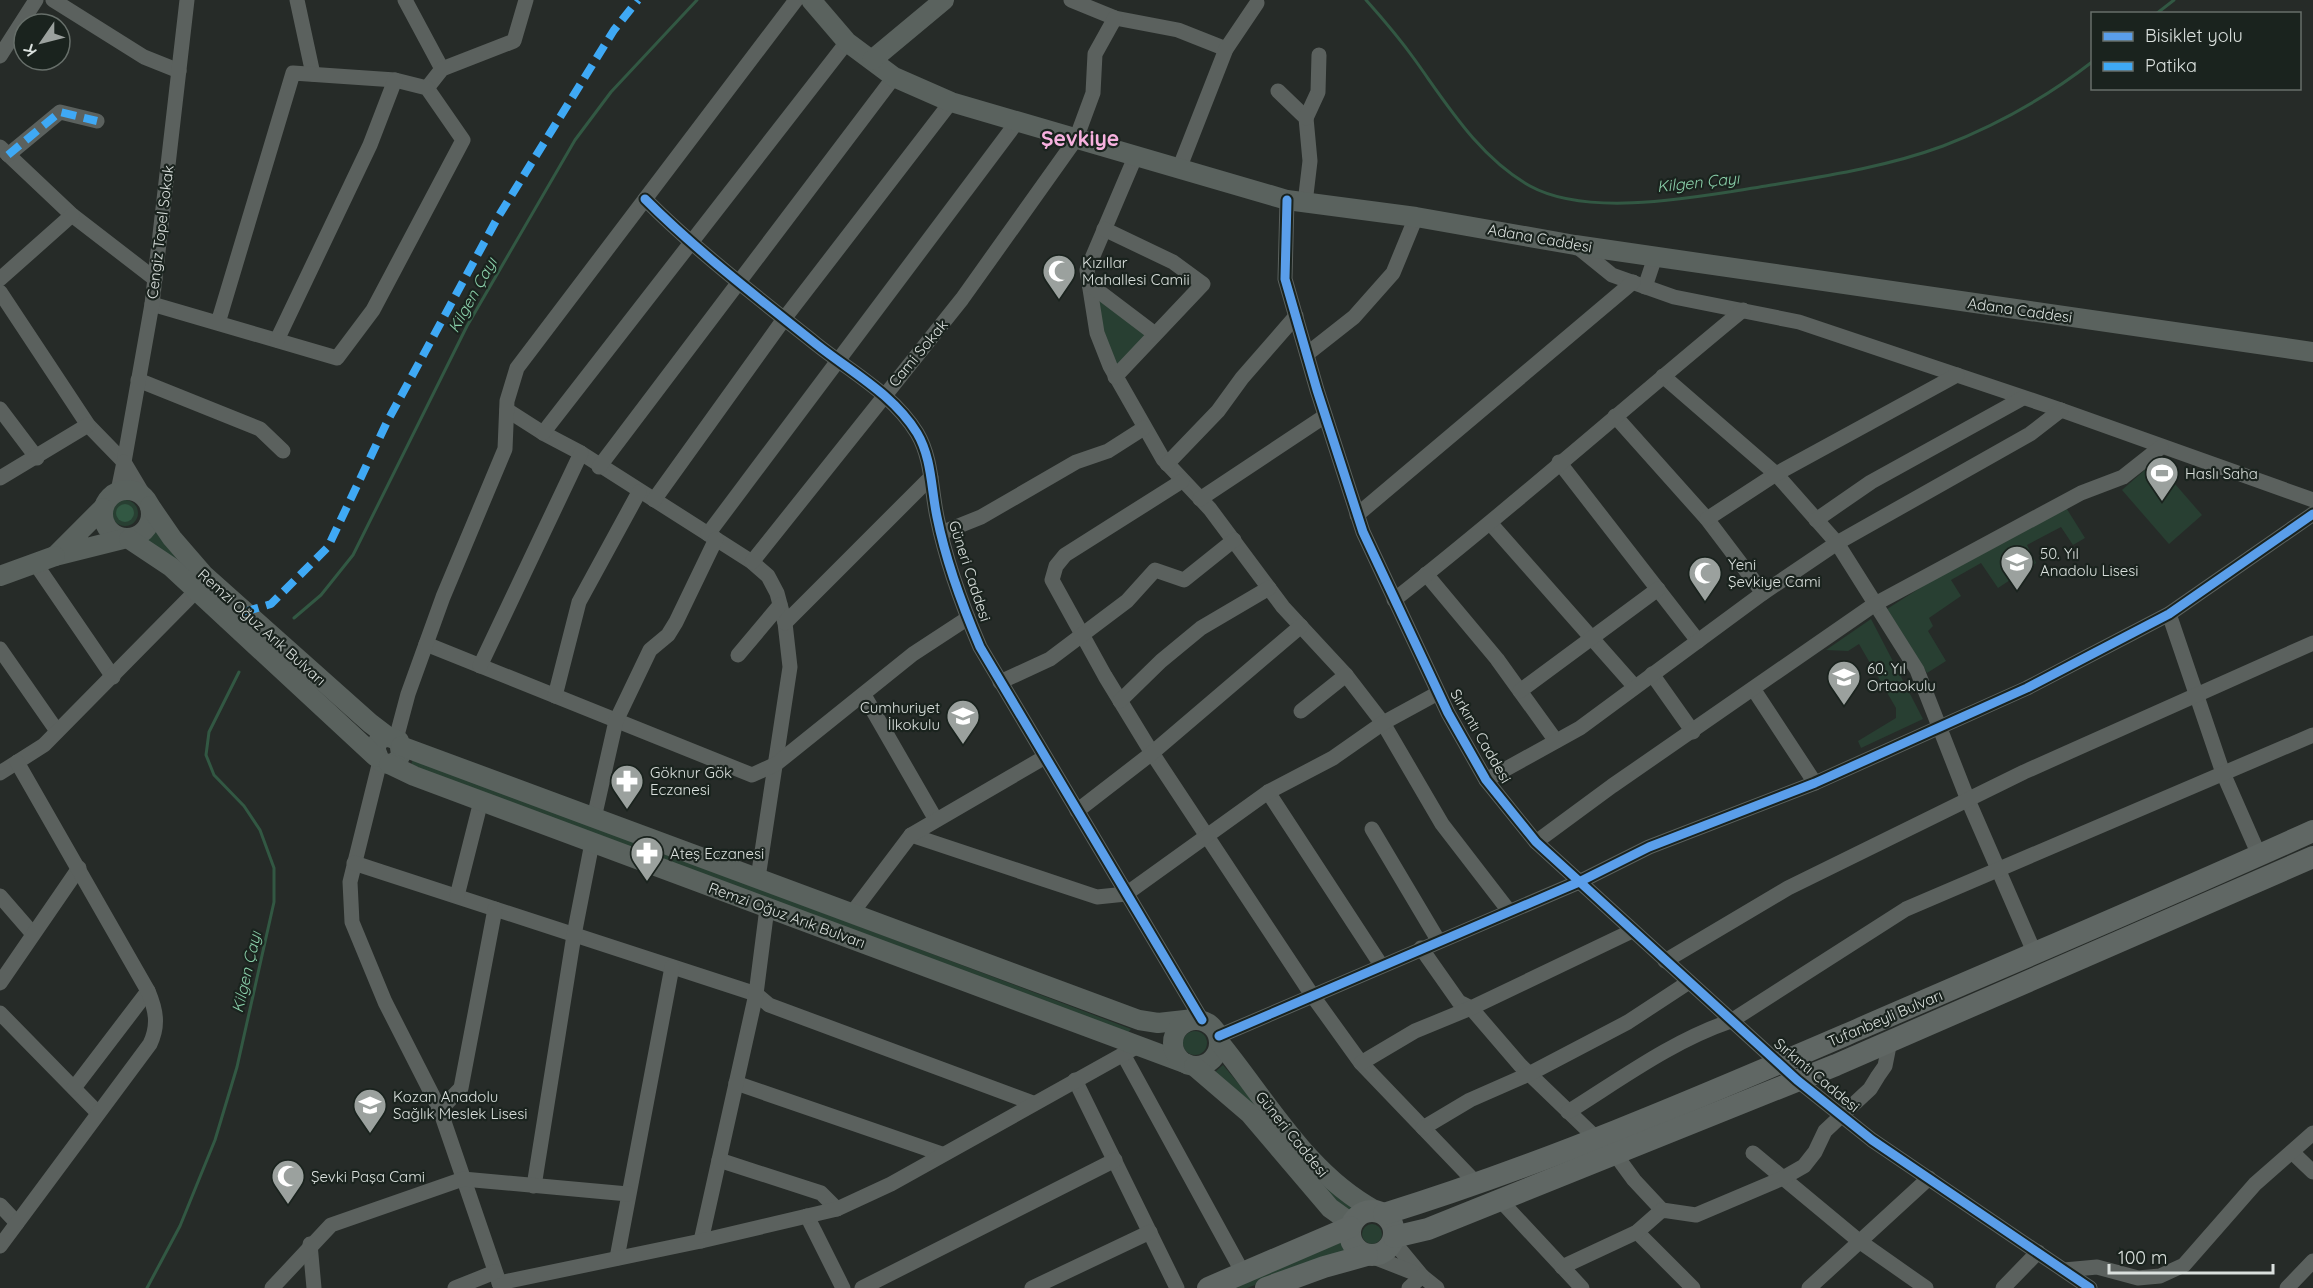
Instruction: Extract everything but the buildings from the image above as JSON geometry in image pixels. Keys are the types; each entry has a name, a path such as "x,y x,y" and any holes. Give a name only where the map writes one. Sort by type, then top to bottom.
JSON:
{"highway":[{"name":"Tufanbeyli Bulvarı","path":"1208,1288 1351,1225 1366,1211 1380,1212 1477,1184 1778,1064 2313,831"},
{"name":"Tufanbeyli Bulvarı","path":"1266,1288 1324,1266 1384,1252 1394,1239 1428,1229 1797,1080 2313,857"},
{"path":"1380,1212 1393,1224 1394,1239"},
{"path":"1351,1225 1352,1244 1369,1255"}],"main road":[{"name":"Adana Caddesi","path":"811,0 848,42 894,77 951,102 1296,201 1416,217 1575,245 2313,352"},
{"path":"872,60 944,0"},
{"path":"1514,234 1578,237 2313,339"},
{"path":"0,576 55,556 142,533 147,528 151,513 148,503 134,490 118,491 111,495 103,508 55,556"},
{"name":"Remzi Oğuz Arık Bulvarı","path":"148,503 172,538 204,575 394,740 594,818 1140,1020 1158,1023 1198,1020"},
{"name":"Remzi Oğuz Arık Bulvarı","path":"103,508 102,517 109,531 171,567 381,760 481,801 767,908 1130,1050 1191,1065"},
{"path":"381,760 376,744 394,740"},
{"name":"Güneri Caddesi","path":"1351,1225 1330,1208 1250,1114 1176,1054 1173,1040 1180,1026 1198,1020 1209,1023 1219,1040 1320,1170 1341,1190 1380,1212"},
{"path":"1191,1065 1209,1062 1215,1057 1219,1040"}],"street":[{"path":"0,56 36,0"},
{"path":"53,0 144,57 179,71"},
{"name":"Cengiz Topel Sokak","path":"118,491 152,304 187,0"},
{"path":"297,0 313,74"},
{"path":"405,0 442,69"},
{"path":"427,88 442,69 514,41 526,0"},
{"path":"394,740 426,644 505,449 507,410 517,368 796,0"},
{"path":"1071,0 1115,18 1178,30 1226,49"},
{"path":"1179,169 1226,49 1257,3"},
{"name":"Cami Sokak","path":"752,562 962,299 1076,139 1093,93 1095,54 1115,18"},
{"path":"543,433 848,42"},
{"path":"1278,91 1306,118 1318,92 1319,55"},
{"path":"152,304 337,358 373,310 463,140 427,88 395,80 293,73 218,323"},
{"path":"599,466 894,77"},
{"path":"277,340 370,145 395,80"},
{"path":"654,500 784,319 951,102"},
{"path":"97,122 60,112 4,151 72,215 155,279"},
{"name":"Sırkıntı Caddesi","path":"1306,118 1310,161 1296,201 1285,279 1357,515 1438,693 1486,780 1536,842 1797,1080 1929,1178 2090,1288"},
{"path":"594,818 616,721 650,650 668,635 676,622 712,537 837,360 1017,122"},
{"path":"1137,155 1087,270 1097,333 1115,377 1167,464 1200,499 1269,588 1346,675 1383,723 1442,824 1509,911"},
{"name":"Güneri Caddesi","path":"645,199 689,243 784,319 884,394 900,408 918,434 927,455 941,533 968,618 1000,682 1198,1020"},
{"path":"0,279 72,215"},
{"path":"1307,354 1354,317 1393,273 1416,217"},
{"path":"1104,229 1173,262 1203,284 1115,377"},
{"path":"1575,245 1612,275 1639,285 1674,297 1799,322 2061,410 2313,500"},
{"path":"1357,515 1639,285 1655,256"},
{"path":"1089,284 1155,334"},
{"path":"0,292 88,425 124,462 148,503"},
{"path":"1394,600 1491,524 1559,462 1743,310"},
{"path":"1167,464 1218,411 1242,378 1296,316"},
{"path":"1707,519 1776,474 1957,375"},
{"path":"1663,376 1776,474 1837,543 1917,670 1968,800 2000,869 2035,954"},
{"path":"138,380 260,429 283,451"},
{"path":"1816,520 1871,482 2023,398"},
{"path":"0,409 37,458"},
{"path":"507,410 580,453 752,562 768,576 785,623 790,667 758,878"},
{"path":"1486,780 1580,728 1763,593 1837,543 2030,434 2061,410"},
{"path":"1200,499 1325,416"},
{"path":"1615,416 1707,519 1763,593"},
{"path":"0,478 37,458 88,425"},
{"path":"941,533 981,517 1076,462 1108,452 1144,428"},
{"path":"1536,842 1875,604 2081,493 2123,477 2161,447"},
{"path":"480,666 580,453"},
{"path":"1559,462 1698,641"},
{"path":"785,623 931,477"},
{"path":"1182,481 1065,555 1056,566 1052,580 1152,753 1312,995 1361,1063 1477,1184"},
{"path":"555,696 579,602 639,492"},
{"path":"1219,1040 1312,995 1579,882 1649,847 1815,783 2027,688 2169,615 2313,514"},
{"path":"1491,524 1635,687"},
{"path":"1000,682 1050,659 1081,633 1127,601 1155,570 1184,580 1234,540"},
{"path":"35,563 113,677"},
{"path":"1426,574 1497,659 1556,741"},
{"path":"1120,701 1161,661 1201,628 1269,588"},
{"path":"1520,691 1658,590"},
{"path":"1,771 17,762 57,731 196,591"},
{"path":"738,655 780,605"},
{"path":"2169,615 2223,773 2259,855"},
{"path":"426,644 752,775 776,764 913,654 968,618"},
{"path":"1077,811 1152,753 1301,626"},
{"path":"1665,961 1788,888 1968,800 2313,644"},
{"path":"0,650 57,731"},
{"path":"1652,674 1693,732"},
{"path":"1301,711 1346,675"},
{"path":"1754,690 1815,783"},
{"path":"910,834 1097,897 1126,894 1268,792 1333,758 1383,723 1438,693"},
{"path":"864,695 936,820"},
{"path":"1568,1113 1669,1048 1705,1030 1731,1021 1906,909 2313,735"},
{"path":"852,913 910,834 1045,757"},
{"path":"381,760 350,882 352,922 385,1002 440,1110 498,1281"},
{"path":"0,1246 153,1037 156,1014 148,991 80,868 17,762"},
{"path":"1268,792 1381,965"},
{"path":"457,896 481,801"},
{"path":"1372,829 1438,940"},
{"path":"534,1186 574,934 592,843"},
{"path":"354,863 756,994 769,1005 1033,1103"},
{"path":"0,982 80,868"},
{"path":"0,896 33,934"},
{"path":"701,1241 756,994 767,908"},
{"path":"440,1110 461,1088 495,909"},
{"path":"1361,1063 1414,1032 1471,1008 1632,931"},
{"path":"1421,948 1459,1002 1471,1008 1529,1074 1596,1138"},
{"path":"617,1258 672,967"},
{"path":"1423,1128 1470,1100 1529,1074 1628,1022 1689,982"},
{"path":"74,1088 148,991"},
{"path":"0,1013 98,1113"},
{"path":"1616,1154 1634,1180 1662,1210 1696,1215 1746,1192 1784,1178 1804,1166 1815,1152 1825,1131 1870,1089 1885,1066 1890,1041"},
{"path":"454,1288 701,1241 837,1209 891,1184 1130,1050 1243,1273"},
{"path":"1076,1080 1177,1288"},
{"path":"736,1083 942,1154"},
{"path":"2064,1270 2097,1267 2138,1278 2160,1276 2184,1264 2255,1184 2313,1133"},
{"path":"2292,1152 2313,1172"},
{"path":"1753,1153 1859,1241 1926,1288"},
{"path":"719,1160 820,1193 837,1209"},
{"path":"862,1288 1115,1160"},
{"path":"1809,1288 1929,1178"},
{"path":"272,1288 310,1244 331,1225 464,1179 628,1194"},
{"path":"1500,1200 1582,1288"},
{"path":"0,1205 17,1223"},
{"path":"1563,1267 1637,1232 1662,1210"},
{"path":"807,1216 843,1288"},
{"path":"1032,1288 1150,1232"},
{"path":"1637,1232 1693,1288"},
{"path":"1394,1239 1422,1276 1437,1288"},
{"path":"310,1244 315,1288"},
{"path":"2003,1288 2038,1252"},
{"path":"1369,1255 1422,1276"},
{"path":"2290,1287 2313,1261"},
{"path":"1409,1288 1422,1276"}],"shaded area":[{"path":"1096,294 1148,335 1119,369 1107,350"},
{"name":"Haslı Saha","path":"2155,461 2202,515 2169,544 2122,490"},
{"path":"125,500 134,504 138,513 134,522 125,526 116,522 112,513 116,504"},
{"path":"125,504 131,507 134,513 131,519 125,522 119,519 116,513 119,507"},
{"path":"2065,506 2085,538 2073,545 2061,527 2027,545 2036,563 1998,588 1981,563 1951,580 1961,596 1929,618 1933,626 1928,631 1946,661 1927,673 1887,609 1945,572"},
{"path":"154,529 180,563 140,542"},
{"path":"1871,619 1923,719 1861,748 1858,741 1896,718 1896,708 1859,644 1848,651 1826,650"},
{"path":"413,758 1131,1029 1128,1033 411,765"},
{"path":"1195,1031 1200,1032 1206,1038 1206,1048 1200,1054 1195,1055 1190,1054 1184,1048 1183,1043 1184,1038 1190,1032"},
{"path":"1223,1065 1321,1182 1361,1211 1347,1219 1215,1072"},
{"path":"1372,1224 1379,1227 1382,1234 1379,1241 1372,1244 1365,1241 1362,1234 1365,1227"},
{"path":"1341,1237 1347,1251 1247,1288 1226,1288"}],"waterway":[{"name":"Kilgen Çayı","path":"294,618 321,595 353,555 467,326 575,140 611,92 697,0"},
{"name":"Kilgen Çayı","path":"1366,0 1403,44 1452,112 1495,161 1530,186 1555,196 1583,201 1646,202 1710,195 1856,170 1900,160 1943,146 1983,129 2057,87 2091,63"},
{"name":"Kilgen Çayı","path":"2159,12 2174,0"},
{"name":"Kilgen Çayı","path":"147,1288 180,1226 215,1140 237,1067 274,902 274,868 260,830 244,806 214,775 206,755 209,732 239,672"}],"marked path":[{"path":"244,612 271,604 328,547 387,422 498,217 614,30 638,0"},
{"path":"8,155 60,112 97,121"}],"cycle path":[{"path":"645,199 728,274 884,395 917,433 926,453 937,517 950,567 980,647 1202,1020"},
{"path":"1287,200 1285,279 1317,390 1363,532 1448,713 1486,780 1536,842 1797,1080 1872,1140 2090,1288"},
{"path":"1219,1036 1579,882 1649,847 1815,783 2027,688 2169,614 2313,514"}],"place":[{"name":"Kızıllar Mahallesi Camii","path":"1059,300"},
{"name":"Haslı Saha","path":"2162,502"},
{"name":"50. Yıl Anadolu Lisesi","path":"2017,591"},
{"name":"Yeni Şevkiye Cami","path":"1705,602"},
{"name":"60. Yıl Ortaokulu","path":"1844,706"},
{"name":"Cumhuriyet İlkokulu","path":"963,745"},
{"name":"Göknur Gök Eczanesi","path":"627,810"},
{"name":"Ateş Eczanesi","path":"647,882"},
{"name":"Kozan Anadolu Sağlık Meslek Lisesi","path":"370,1134"},
{"name":"Şevki Paşa Cami","path":"288,1205"}],"district":[{"name":"Şevkiye","path":"1080,138"}]}
